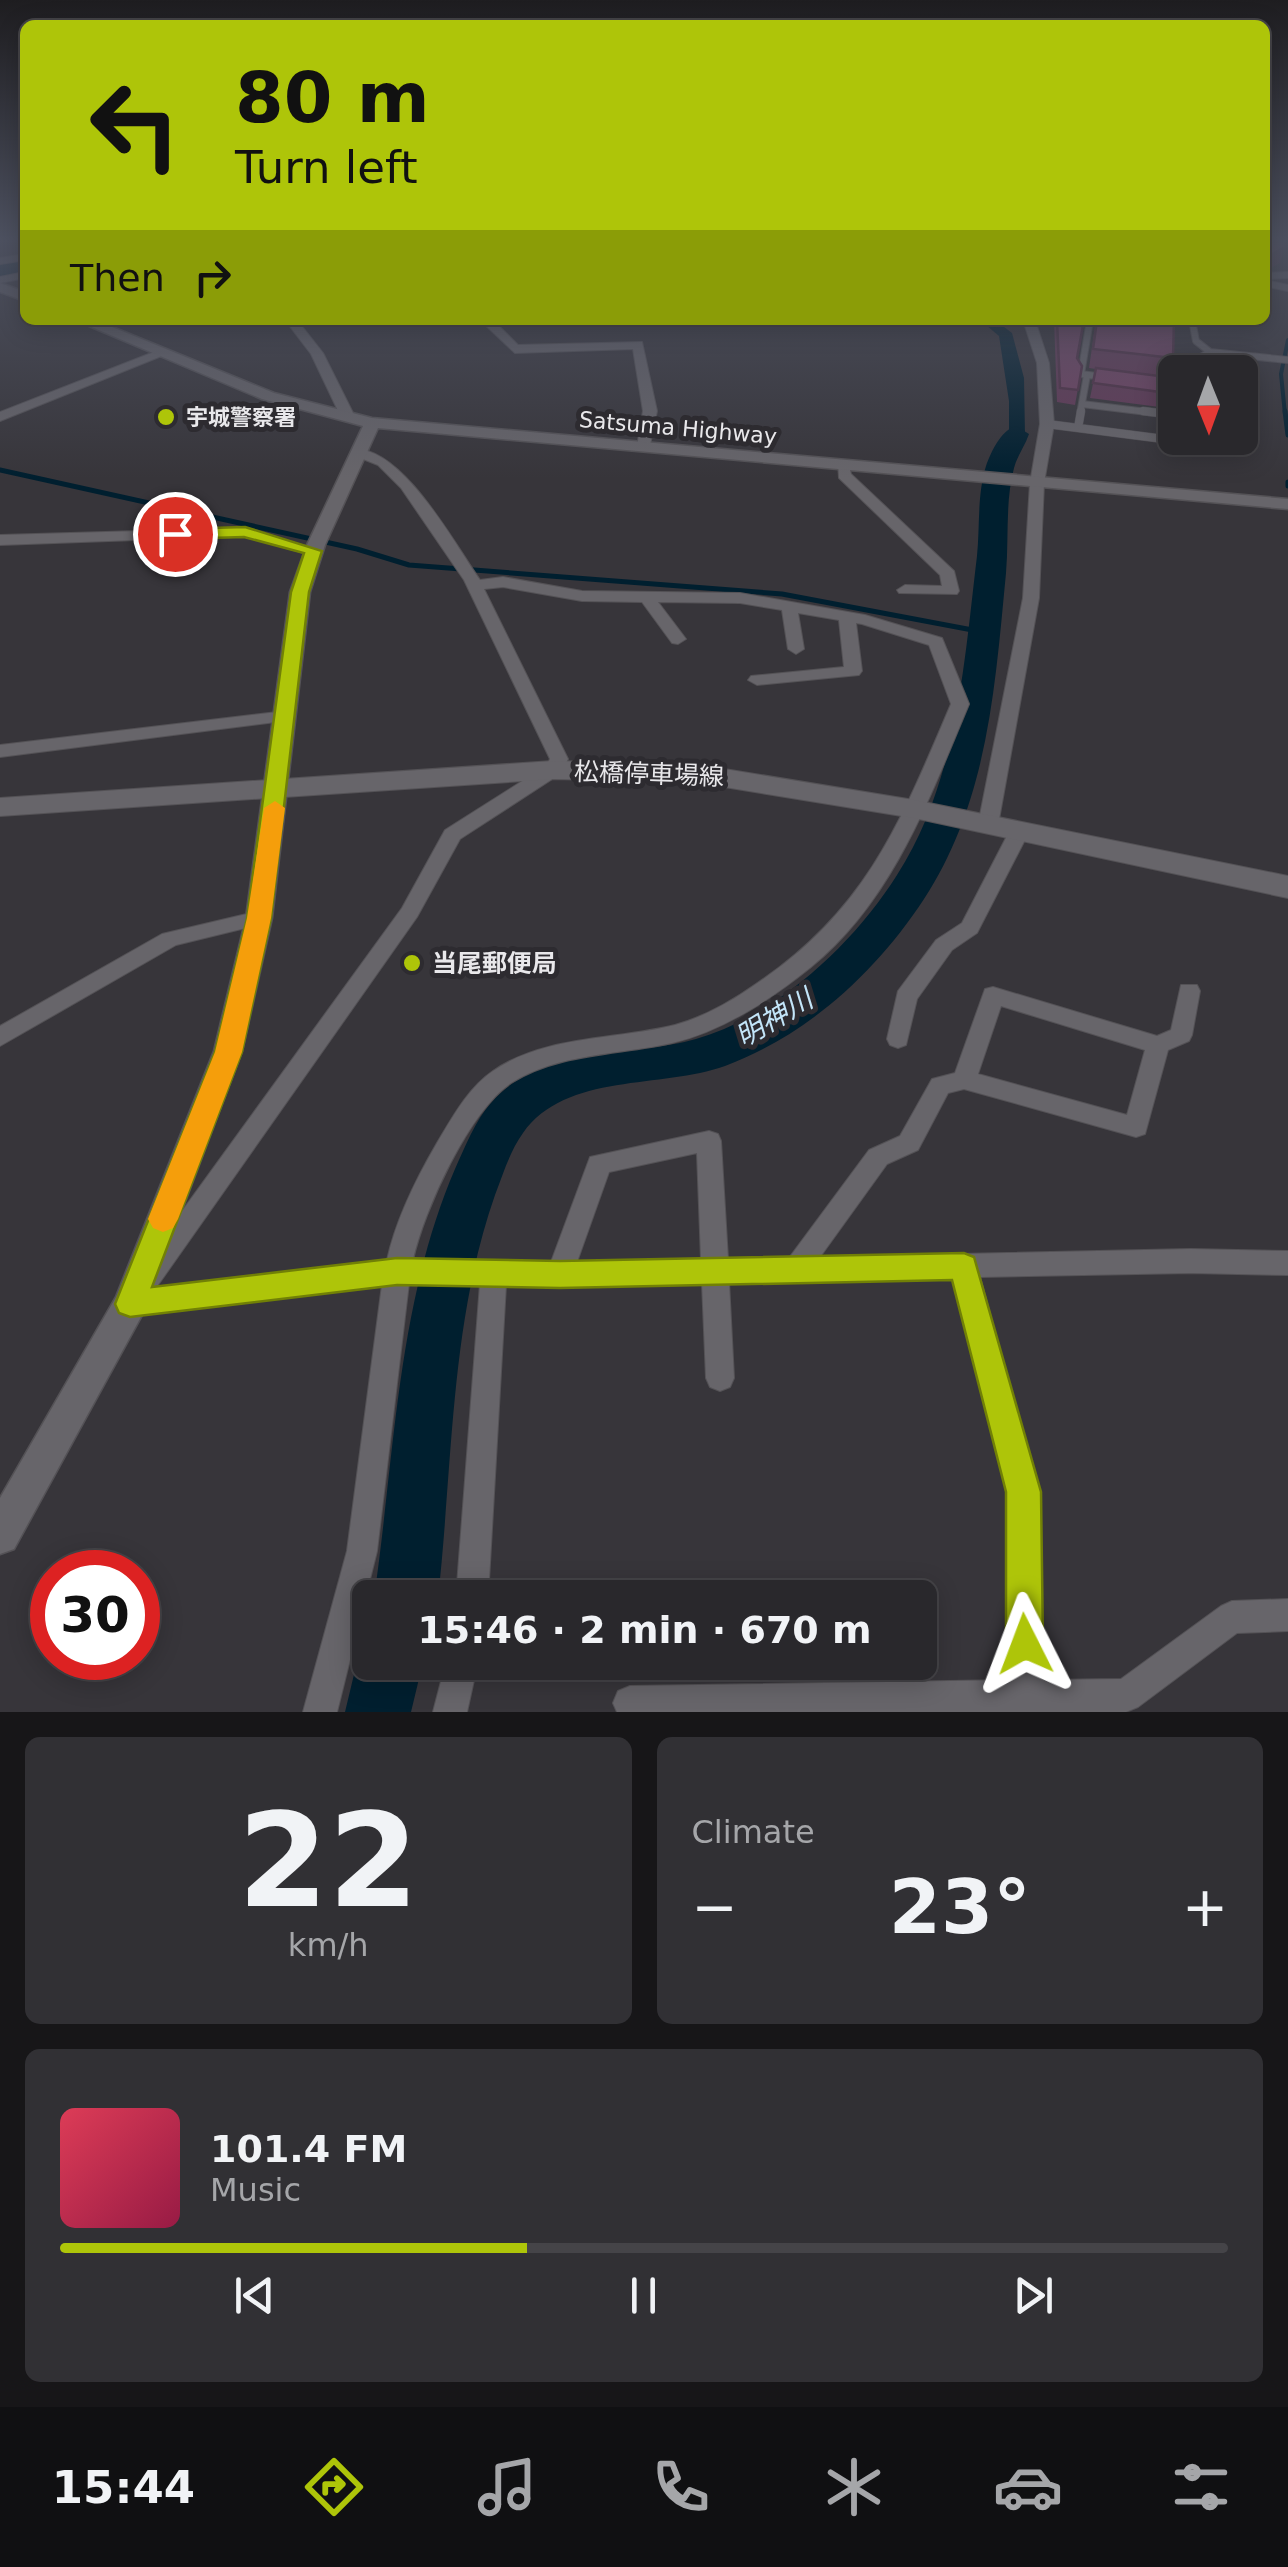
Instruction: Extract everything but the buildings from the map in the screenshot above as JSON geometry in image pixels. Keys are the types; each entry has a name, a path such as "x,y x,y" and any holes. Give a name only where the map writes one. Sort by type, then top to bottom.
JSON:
{"main road":[{"name":"松橋停車場線","path":"0,807 553,770 694,773 922,810 1288,887"}],"street":[{"name":"Satsuma Highway","path":"94,325 268,396 372,423 1288,504"},
{"path":"294,325 317,353 348,417"},
{"path":"491,325 515,349 638,345 650,411 644,447"},
{"path":"978,823 1031,598 1034,483 1047,424 1043,362 1030,325"},
{"path":"0,417 163,353"},
{"path":"130,1304 228,1052 259,918 300,592 318,539 372,423"},
{"path":"0,1535 130,1304 410,912 452,835 553,770 559,759 473,582 406,484 384,462 358,452"},
{"path":"844,466 844,475 948,574 950,591 905,590"},
{"path":"0,540 245,532 318,539"},
{"path":"320,1712 362,1554 401,1271 416,1215 458,1128 488,1088 532,1061 675,1034 736,1008 790,974 846,924 922,810 960,704 936,642 847,617 740,598 582,596 502,582 473,582"},
{"path":"646,596 678,639"},
{"path":"788,606 796,649"},
{"path":"756,680 853,671 847,617"},
{"path":"0,751 286,716"},
{"path":"898,1039 906,997 944,945 970,928 1019,832"},
{"path":"0,1037 170,939 259,918"},
{"path":"964,1080 993,995 1158,1045 1181,1035 1190,990"},
{"path":"795,1271 878,1157 909,1143 940,1086 964,1080 1136,1127 1158,1045"},
{"path":"560,1274 599,1164 709,1141 720,1378"},
{"path":"130,1304 401,1271 560,1274 1288,1263"},
{"path":"964,1266 1024,1492 1022,1616 1030,1699"},
{"path":"473,1580 482,1272"},
{"path":"630,1703 711,1707 1126,1695 1232,1617 1288,1615"},
{"path":"450,1712 458,1680"}],"lane":[{"path":"1089,325 1081,374 1122,379"},
{"path":"1193,325 1196,341 1210,352 1288,360"},
{"path":"1204,355 1210,352"},
{"path":"1078,428 1087,375"},
{"path":"1082,404 1158,413"},
{"path":"1047,424 1158,438"}],"water":[{"path":"986,325 1002,325 1012,333 1024,378 1025,437 1006,472 989,469 1009,435 1009,401 999,336"}],"waterway":[{"path":"1285,414 1281,374 1288,340"},
{"path":"1285,411 1288,435"},
{"name":"明神川","path":"408,1580 442,1292 461,1219 494,1139 509,1115 528,1097 551,1085 602,1071 707,1054 767,1027 795,1009 845,966 909,890 931,853 961,773 977,687 998,478 1016,434"},
{"path":"0,470 357,549 409,565 782,594 983,632"},
{"name":"明神川","path":"378,1712 386,1680"}],"slow traffic":[{"path":"163,1219 228,1052 259,918 275,808"}],"place":[{"name":"宇城警察署","path":"166,417"},
{"name":"当尾郵便局","path":"412,963"}],"route":[{"path":"175,534 245,532 314,551 300,592 259,918 228,1052 130,1304 397,1271 560,1274 964,1266 1024,1492 1025,1644"}]}
